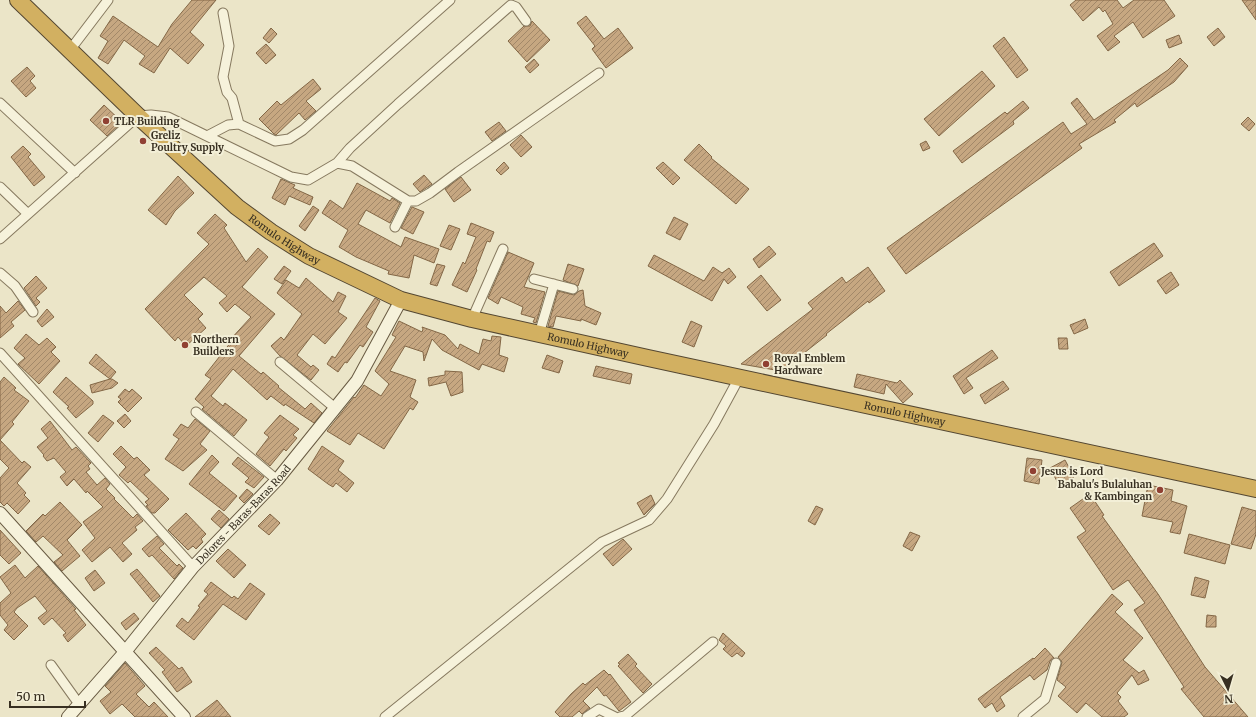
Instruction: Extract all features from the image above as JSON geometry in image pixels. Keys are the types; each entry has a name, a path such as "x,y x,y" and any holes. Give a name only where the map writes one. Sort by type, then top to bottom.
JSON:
{"highway":[{"name":"Romulo Highway","path":"18,0 138,116 237,207 271,232 329,267 401,300 472,319 538,334 1256,489"}],"street":[{"path":"70,50 108,0"},
{"path":"207,136 228,124 239,124 275,140 289,139 303,130 450,0"},
{"path":"0,239 138,116 151,115 168,117 291,177 308,180 337,163 350,148 392,108 510,5 516,7 526,21"},
{"path":"223,14 229,46 224,77 227,92 232,98 239,124"},
{"path":"337,163 352,166 408,201 416,201 430,193 599,73"},
{"path":"0,103 75,172"},
{"path":"0,187 28,214"},
{"path":"395,227 408,201"},
{"path":"472,319 503,249"},
{"path":"0,273 15,286 33,312"},
{"path":"534,280 574,288"},
{"path":"538,334 554,284"},
{"name":"Dolores - Baras-Baras Road","path":"68,717 125,652 193,567 276,480 357,381 401,300"},
{"path":"1,356 193,567"},
{"path":"280,362 335,408"},
{"path":"385,717 602,542 649,520 667,499 714,424 739,378"},
{"path":"196,412 276,480"},
{"path":"1,515 184,717"},
{"path":"620,717 625,716 713,642"},
{"path":"1023,717 1045,699 1056,663"},
{"path":"51,665 79,704"},
{"path":"587,717 600,710 614,717"}],"building":[{"path":"192,0 216,0 190,32 204,45 188,64 170,48 154,73 139,64 145,56 124,40 108,64 98,58 108,41 100,36 113,16 158,47 172,24"},
{"path":"1076,0 1117,0 1123,8 1134,0 1164,0 1175,16 1143,38 1133,22 1114,36 1120,42 1108,51 1097,36 1113,24 1105,10 1103,12 1099,7 1083,21 1070,5"},
{"path":"1242,0 1256,0 1256,20"},
{"path":"586,16 604,39 618,28 633,48 606,68 592,49 595,46 577,23"},
{"path":"532,21 550,40 527,62 508,41 524,26 530,26"},
{"path":"271,28 277,34 269,43 263,38"},
{"path":"1218,28 1225,37 1214,46 1207,37"},
{"path":"1179,35 1182,43 1169,48 1166,40"},
{"path":"1004,37 1028,70 1017,78 993,46"},
{"path":"266,44 276,55 266,64 256,53"},
{"path":"1180,58 1188,66 1174,82 1137,107 1135,103 1114,120 1116,122 1079,144 1082,148 906,274 887,248 1063,122 1071,134 1087,124 1071,103 1077,98 1094,120 1168,70"},
{"path":"534,59 539,65 530,73 525,67"},
{"path":"27,67 35,76 30,81 36,88 26,97 11,81"},
{"path":"982,71 995,86 939,136 924,119"},
{"path":"313,79 321,89 306,101 316,111 305,120 299,113 276,135 274,134 259,119 277,101 281,105"},
{"path":"1023,101 1029,108 1013,121 1014,124 962,163 953,151 1005,112 1007,114"},
{"name":"TLR Building","path":"104,105 122,122 107,136 90,120"},
{"path":"1248,117 1255,124 1249,131 1241,124"},
{"path":"499,122 506,131 492,141 485,132"},
{"path":"521,135 532,147 521,157 510,145"},
{"path":"926,141 930,148 923,151 920,144"},
{"path":"699,144 712,157 711,158 749,189 736,204 684,160"},
{"path":"23,146 31,154 28,157 45,177 34,186 11,157"},
{"path":"504,162 509,168 501,175 496,170"},
{"path":"663,162 680,178 673,185 656,168"},
{"path":"424,175 432,184 420,192 413,184"},
{"path":"178,176 194,193 175,211 166,225 148,210"},
{"path":"461,177 471,190 454,202 445,189"},
{"path":"281,179 295,185 293,188 313,197 310,205 289,196 285,205 272,198"},
{"path":"357,183 390,201 392,198 400,203 390,223 366,210 358,224 401,247 405,237 439,249 434,263 414,255 409,278 388,274 389,271 356,257 339,247 348,230 322,213 330,200 343,209"},
{"path":"313,206 319,210 305,231 299,226"},
{"path":"412,207 424,212 413,234 401,228"},
{"path":"215,214 227,225 224,228 246,262 258,248 268,257 242,287 275,314 239,356 261,374 263,372 279,386 278,387 305,409 311,403 322,413 314,423 285,404 284,406 271,396 267,400 233,369 211,396 223,406 225,403 247,420 234,436 202,409 204,407 195,399 211,379 205,375 231,342 229,341 251,317 235,304 227,312 219,303 227,296 204,277 184,295 203,314 198,319 206,328 186,346 178,337 175,341 145,309 209,244 197,233"},
{"path":"674,217 688,224 680,240 666,233"},
{"path":"471,223 494,232 490,242 487,241 476,269 477,270 467,292 452,285 463,262 465,264 476,237 467,234"},
{"path":"449,225 460,229 451,250 440,246"},
{"path":"1154,243 1163,256 1119,286 1110,272"},
{"path":"769,246 776,254 759,268 753,259"},
{"path":"508,252 534,263 524,287 545,292 536,323 533,322 535,318 521,314 523,307 501,297 498,304 488,298"},
{"path":"654,255 704,281 713,267 722,273 729,268 736,277 728,284 724,279 712,301 648,266"},
{"path":"437,264 445,266 437,286 430,284"},
{"path":"568,264 584,269 578,286 563,280"},
{"path":"284,266 291,271 282,284 274,279"},
{"path":"868,267 885,291 869,303 868,301 781,371 741,364 813,309 808,303 842,277 846,283"},
{"path":"1171,272 1179,285 1166,294 1157,281"},
{"path":"761,275 781,300 767,311 747,287"},
{"path":"36,276 47,288 36,298 40,302 36,306 24,288"},
{"path":"306,278 333,302 338,292 346,296 338,312 347,318 325,344 313,334 297,355 311,367 313,365 319,370 311,380 280,356 271,346 281,337 284,340 302,314 277,293 286,280 299,288"},
{"path":"583,290 585,306 601,313 596,325 581,319 581,321 556,316 553,327 548,326 558,291 574,295"},
{"path":"375,298 380,301 366,327 373,332 363,347 360,345 347,363 345,362 338,372 327,364 332,356 335,358"},
{"path":"18,301 25,310 11,322 14,326 0,338 0,306 6,313"},
{"path":"47,309 54,317 42,327 37,321"},
{"path":"1085,319 1088,328 1074,334 1070,325"},
{"path":"399,321 422,332 422,327 445,335 458,349 460,344 479,354 483,339 491,341 492,336 501,337 499,355 508,358 504,372 482,364 479,370 442,350 432,339 424,361 423,352 405,346 390,371 416,380 410,397 418,402 413,410 410,408 384,449 358,433 350,445 327,431 364,385 381,396 389,384 375,371 396,337 392,335"},
{"path":"691,321 702,326 694,347 682,342"},
{"path":"26,334 39,345 47,338 56,347 51,352 60,361 39,384 18,364 25,358 14,348"},
{"path":"1058,338 1067,338 1068,349 1059,349"},
{"path":"992,350 998,358 966,378 973,388 964,394 953,376"},
{"path":"96,354 116,372 110,379 89,363"},
{"path":"547,355 563,361 559,373 542,368"},
{"path":"596,366 632,374 630,384 593,376"},
{"path":"445,371 462,372 463,392 451,396 446,382 429,386 428,378 445,375"},
{"path":"857,374 897,383 900,380 913,394 903,403 886,384 884,394 854,387"},
{"path":"4,377 16,388 14,390 29,401 12,422 14,424 0,440 0,382"},
{"path":"66,377 93,401 93,404 76,418 67,408 69,407 53,392"},
{"path":"110,379 118,383 112,388 92,393 90,385"},
{"path":"1003,381 1009,389 985,404 980,395"},
{"path":"125,389 129,392 132,389 142,398 128,412 118,402 121,399 118,397"},
{"path":"125,414 131,421 124,428 117,421"},
{"path":"103,415 114,423 98,442 88,433"},
{"path":"280,415 299,429 293,435 297,438 286,451 284,449 270,466 256,454 269,437 264,433"},
{"path":"195,419 210,431 200,444 207,450 183,471 165,459 179,439 173,435 181,424 188,428"},
{"path":"50,421 72,450 76,447 91,463 88,466 90,469 86,472 97,485 105,478 110,484 106,489 115,498 114,499 133,518 137,514 143,521 135,527 137,530 122,543 132,554 123,562 110,547 92,562 82,550 95,538 83,522 103,507 87,491 86,493 74,479 67,486 60,477 66,472 54,458 47,461 37,447 48,438 41,429"},
{"path":"0,440 22,463 24,461 31,467 17,483 26,493 24,495 30,501 18,514 7,503 4,506 0,502 0,478 9,468 0,459"},
{"path":"121,446 134,459 137,457 150,470 144,475 169,499 155,513 152,513 146,506 148,505 145,502 149,499 130,481 128,483 119,475 126,467 113,454"},
{"path":"322,446 344,461 338,470 354,483 347,492 336,483 333,487 308,469"},
{"path":"212,455 219,462 209,473 237,496 224,511 189,484"},
{"path":"238,457 264,477 254,488 245,482 249,478 232,464"},
{"name":"Jesus is Lord","path":"1027,458 1042,460 1039,484 1024,481"},
{"path":"1065,460 1074,477 1059,485 1050,468"},
{"path":"1148,485 1173,490 1171,501 1187,506 1180,534 1170,532 1173,522 1142,516"},
{"path":"247,489 253,494 244,503 239,498"},
{"path":"1090,494 1104,515 1102,516 1158,594 1205,667 1248,717 1204,717 1181,689 1184,687 1134,610 1145,603 1128,580 1113,590 1077,537 1086,531 1070,508"},
{"path":"651,495 655,504 644,515 637,503"},
{"path":"60,502 82,525 67,540 80,556 62,571 54,562 63,555 43,536 36,542 26,531 43,514 45,516"},
{"path":"816,506 823,509 815,525 808,521"},
{"path":"1242,507 1256,511 1256,534 1251,549 1231,544"},
{"path":"219,510 229,519 221,528 211,519"},
{"path":"186,513 206,534 201,539 203,542 196,549 193,546 188,550 168,530"},
{"path":"270,514 280,523 269,535 258,526"},
{"path":"0,530 21,553 9,564 0,555"},
{"path":"910,532 920,536 912,551 903,546"},
{"path":"1189,534 1230,545 1225,564 1184,553"},
{"path":"157,536 164,544 159,548 177,566 179,564 183,568 174,579 152,555 149,557 142,549"},
{"path":"623,539 632,549 613,566 603,554"},
{"path":"228,549 246,565 234,578 216,561"},
{"path":"15,565 25,578 38,566 76,609 74,610 86,625 68,642 63,635 66,633 52,618 44,625 38,618 47,611 35,596 17,608 14,612 28,626 14,640 4,630 8,625 0,615 0,603 11,593 0,577"},
{"path":"137,569 160,596 153,602 130,574"},
{"path":"95,570 105,583 94,591 85,578"},
{"path":"1195,577 1209,581 1205,598 1191,595"},
{"path":"211,582 232,598 234,596 238,599 250,583 265,594 246,620 223,604 194,640 176,626 182,618 188,623 200,607 198,606 208,594 204,591"},
{"path":"1112,594 1123,604 1115,612 1143,638 1123,660 1139,673 1144,670 1149,680 1138,685 1132,675 1117,693 1121,697 1118,701 1128,714 1124,717 1102,717 1086,703 1077,713 1058,696 1066,687 1057,680 1062,662 1058,657"},
{"path":"134,613 139,619 126,630 121,623"},
{"path":"1207,615 1216,616 1216,627 1206,627"},
{"path":"723,633 745,653 742,657 737,653 732,657 723,649 726,646 719,640"},
{"path":"156,647 179,669 182,667 192,682 177,692 162,672 165,670 149,653"},
{"path":"1045,648 1054,658 1050,661 1047,670 1034,680 1030,675 1000,697 1005,706 997,712 992,703 985,708 978,699 1033,658 1034,659"},
{"path":"628,654 637,664 635,666 652,684 643,693 618,666 620,664 618,663"},
{"path":"125,663 145,686 136,694 149,707 154,702 168,717 135,717 122,704 110,714 100,701 111,692 105,686"},
{"path":"604,670 609,675 610,674 631,702 619,711 606,695 604,696 597,687 583,701 590,708 582,714 579,711 572,717 560,717 555,712 583,683 585,685"},
{"path":"217,700 231,717 195,717"}],"place":[{"name":"TLR Building","path":"106,121"},
{"name":"Greliz Poultry Supply","path":"143,141"},
{"name":"Northern Builders","path":"185,345"},
{"name":"Royal Emblem Hardware","path":"766,364"},
{"name":"Jesus is Lord","path":"1033,471"},
{"name":"Babalu's Bulaluhan & Kambingan","path":"1160,490"}]}
